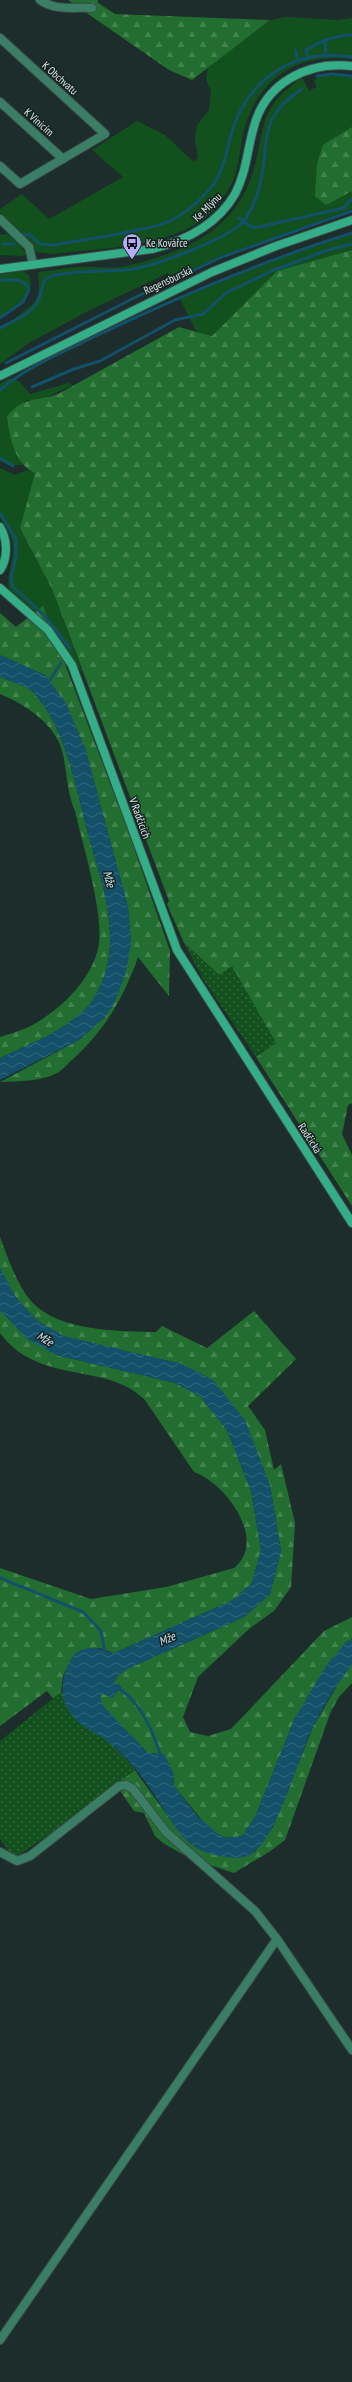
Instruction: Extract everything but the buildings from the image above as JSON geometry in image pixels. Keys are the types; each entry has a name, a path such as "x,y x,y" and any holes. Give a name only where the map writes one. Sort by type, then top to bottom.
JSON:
{"street":[{"path":"40,0 60,8 92,8"},
{"name":"K Obchvatu","path":"0,38 105,134 63,159"},
{"name":"Ke Mlýnu","path":"0,269 152,249 168,245 197,233 223,209 234,194 247,161 258,112 272,93 286,80 300,72 317,66 335,64 352,66"},
{"name":"K Vinicím","path":"0,102 63,159"},
{"path":"0,166 20,184 63,159"},
{"name":"Regensburská","path":"0,376 212,272 276,246 352,220"},
{"path":"2,221 29,247 33,264"},
{"path":"0,527 6,544 4,561 0,570"},
{"name":"V Radčicích","path":"0,588 48,630 72,665 177,950 250,1065"},
{"name":"Radčická","path":"250,1065 352,1222"},
{"path":"0,1852 17,1861 30,1856 119,1786 126,1785 133,1789 166,1832 255,1911 277,1939 352,2050"},
{"path":"0,2340 277,1939"}],"green space":[{"path":"68,0 98,0 98,3 115,14 270,20 192,80 169,70"},
{"path":"286,17 337,20 352,18 352,59 334,58 316,60 301,64 286,70 263,91 253,106 246,123 233,181 222,200 207,216 192,227 174,235 134,245 53,254 36,252 31,242 0,214 0,209 22,194 49,219 123,177 92,150 137,121 165,135 194,162 198,158 195,139 197,125 209,110 211,91 206,80 208,67 270,20"},
{"path":"319,76 352,76 352,209 221,256 172,279 168,273 88,311 29,343 0,364 0,329 30,306 37,298 39,288 38,272 77,267 111,268 131,265 174,252 193,243 210,232 226,219 239,203 249,184 256,161 264,124 272,106 279,97 300,79 303,79 309,91 316,87 314,80"},
{"path":"352,127 352,191 326,205 315,196 317,164 323,145"},
{"path":"7,234 16,239 26,254 22,256 0,255 0,235"},
{"path":"352,234 352,250 277,271 212,336 196,331 180,299 287,255"},
{"path":"352,250 352,1103 348,1105 342,1134 352,1155 352,1206 256,1057 276,1043 232,967 219,975 184,943 167,904 169,901 52,589 20,528 35,473 22,464 14,449 9,432 7,416 19,405 30,400 58,394 179,327 212,336 277,271"},
{"path":"24,271 30,277 31,285 27,297 18,306 0,317 0,274"},
{"path":"10,378 20,382 30,394 68,383 73,385 40,400 26,400 9,430 14,448 23,465 9,465 0,461 0,384"},
{"path":"0,468 15,475 27,470 35,473 20,528 52,589 83,674 53,628 9,589 8,578 13,546 10,534 0,518"},
{"path":"43,606 126,825 170,951 169,996 138,957 120,999 104,1025 84,1048 63,1068 57,1073 44,1078 0,1082 79,1040 104,1018 131,942 128,907 85,748 45,675 0,655 0,613 16,627"},
{"path":"0,677 22,685 33,692 45,707 63,743 104,890 109,916 110,941 105,975 97,993 89,1005 79,1015 54,1032 0,1058 0,1037 29,1027 52,1012 63,1003 83,981 96,956 99,943 99,929 92,878 70,797 63,754 59,743 54,734 39,717 20,704 0,694"},
{"path":"184,943 219,975 232,966 276,1043 256,1057 203,979"},
{"path":"0,1237 14,1273 25,1293 36,1306 50,1315 66,1322 84,1327 122,1331 156,1332 162,1326 207,1348 254,1311 296,1359 248,1406 265,1430 274,1470 281,1464 295,1523 291,1587 274,1611 250,1628 198,1677 183,1717 190,1732 208,1736 231,1729 324,1631 352,1617 352,1639 345,1643 295,1718 255,1817 242,1836 226,1838 210,1830 174,1786 173,1772 154,1753 148,1753 103,1707 100,1699 102,1693 112,1698 121,1687 114,1683 118,1675 127,1669 244,1617 270,1594 281,1551 270,1485 182,1364 64,1337 39,1322 17,1299 4,1279 0,1268"},
{"path":"0,1310 56,1355 175,1383 200,1396 227,1430 251,1491 261,1550 252,1583 233,1600 114,1653 99,1648 72,1658 63,1676 61,1692 132,1766 172,1822 255,1852 273,1827 313,1727 342,1677 352,1665 352,1683 339,1697 331,1711 285,1840 269,1852 234,1873 189,1858 163,1843 155,1836 144,1813 134,1811 70,1719 47,1691 0,1726 0,1568 91,1599 166,1587 234,1568 243,1557 247,1543 245,1529 239,1514 230,1500 219,1488 206,1478 194,1472 145,1400 129,1388 111,1381 53,1367 34,1360 16,1349 0,1333"},
{"path":"61,1692 69,1711 83,1726 103,1737 135,1770 55,1831 14,1858 0,1839 0,1741"}],"water":[{"name":"Mže","path":"0,655 45,675 66,703 85,748 128,907 131,942 126,973 114,1004 104,1018 79,1040 0,1080 0,1058 54,1032 79,1015 89,1005 97,993 105,975 109,955 110,928 104,890 63,743 45,707 33,692 22,685 0,677"},
{"name":"Mže","path":"0,1268 17,1299 39,1322 64,1336 182,1364 213,1380 245,1420 270,1485 281,1551 270,1594 244,1617 127,1669 118,1675 114,1682 121,1686 112,1698 102,1693 100,1699 104,1707 148,1753 164,1754 173,1772 174,1786 199,1818 218,1834 226,1838 242,1836 255,1817 295,1718 326,1666 345,1643 352,1639 352,1665 331,1694 313,1727 272,1829 254,1852 247,1856 235,1858 212,1854 202,1851 187,1841 174,1825 153,1792 122,1754 103,1738 83,1726 69,1712 65,1704 62,1686 68,1665 77,1652 95,1648 114,1653 233,1600 252,1583 261,1550 251,1491 227,1430 200,1396 175,1383 56,1355 26,1338 0,1310"}],"waterway":[{"path":"308,58 306,50 317,44 334,37 352,35"},
{"path":"325,40 326,56"},
{"path":"295,50 298,61"},
{"path":"23,235 29,234 40,244 53,245 144,229 172,220 195,204 218,178 233,128 241,110 251,94 264,80 295,62 313,57 332,55 352,57"},
{"path":"317,76 332,74 352,76"},
{"path":"0,328 30,311 34,307 39,300 47,278 54,275 74,272 126,270 152,264 205,245 221,237 243,222 257,195 264,164 270,124 276,113 286,101 302,89"},
{"path":"239,218 254,228 344,208 352,198"},
{"path":"6,363 136,297 222,257 352,211"},
{"path":"0,390 11,381 35,366 160,306 255,267 352,233"},
{"path":"3,244 14,244"},
{"path":"32,387 74,369 100,361 175,320 203,314 226,293 274,270 328,250 352,244"},
{"path":"0,280 21,281 29,290 23,302 0,318"},
{"path":"0,458 13,466"},
{"path":"0,513 16,539 16,556 11,579 13,587 44,615 70,648"},
{"path":"48,683 61,663"},
{"path":"0,1578 83,1612 101,1631 105,1653"},
{"path":"117,1687 133,1701 145,1718 150,1727 161,1757"}],"place":[{"name":"Ke Kovářce","path":"132,260"}]}
